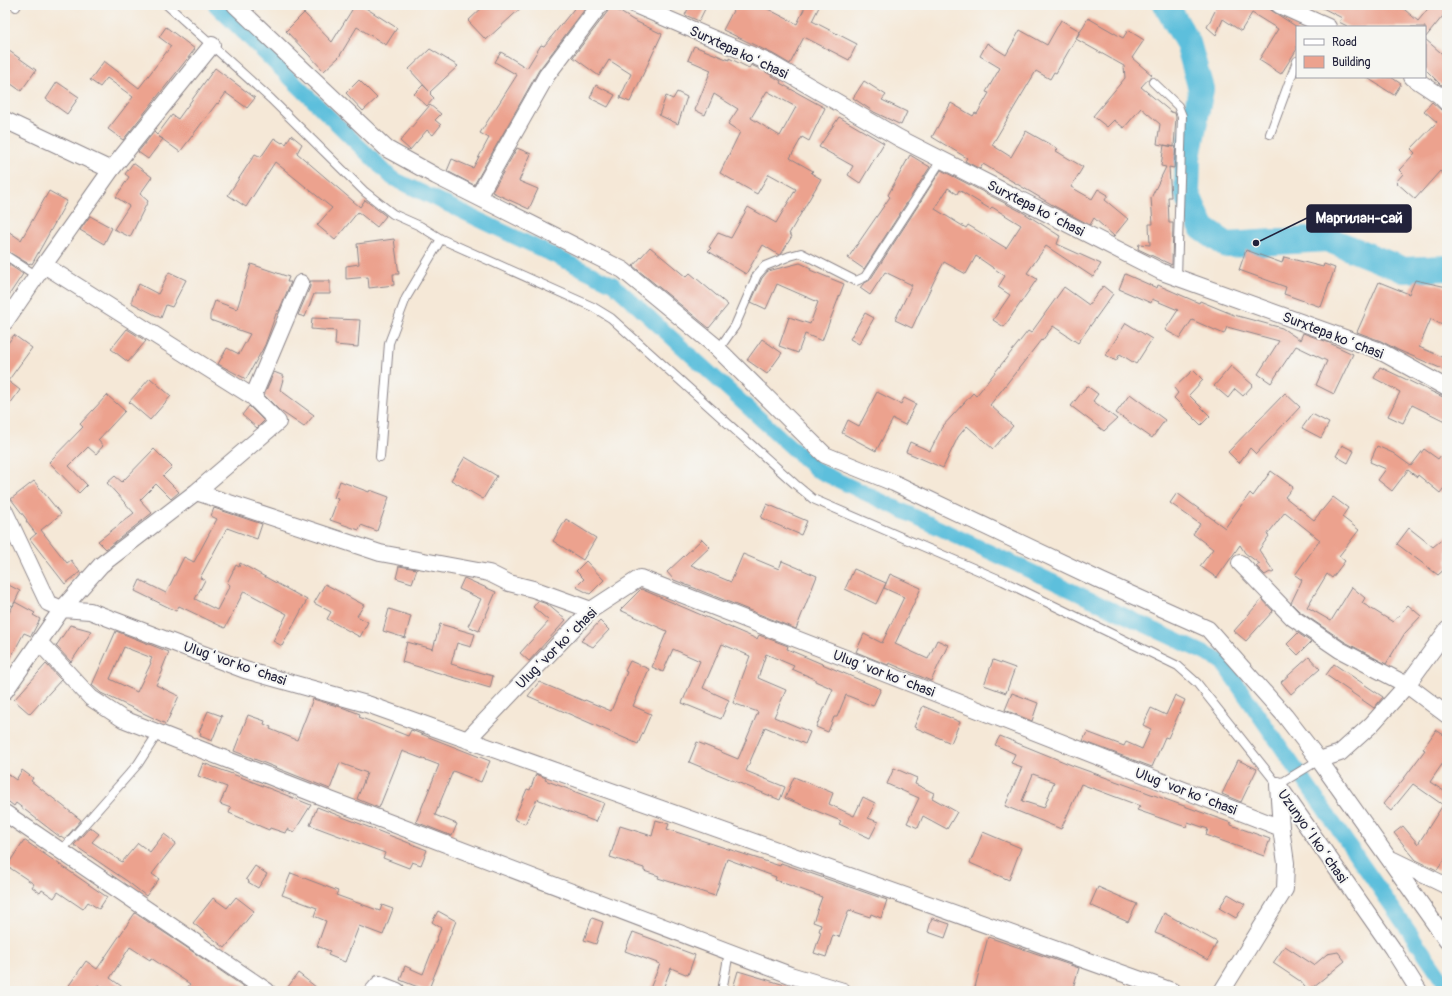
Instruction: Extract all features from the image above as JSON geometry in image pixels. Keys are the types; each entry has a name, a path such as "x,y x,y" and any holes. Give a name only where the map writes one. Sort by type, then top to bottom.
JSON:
{"street":[{"path":"235,5 387,149 623,270 718,350 825,455 894,483 1101,581 1208,629 1285,716 1319,760 1447,941"},
{"path":"478,197 547,75 600,5"},
{"name":"Surxtepa koʻchasi","path":"635,5 768,62 899,138 1162,272 1378,350 1447,388"},
{"path":"1279,5 1311,24 1322,26"},
{"path":"5,322 112,170 212,45"},
{"path":"1414,78 1444,95"},
{"path":"5,120 112,170"},
{"path":"5,691 62,609 101,565 196,492 278,422 253,397 41,270"},
{"path":"253,397 301,283"},
{"path":"196,492 380,553 489,573 509,583 533,589 591,610"},
{"path":"5,512 48,603 62,609"},
{"path":"1240,563 1293,618 1340,650 1407,685 1447,715"},
{"name":"Ulugʻvor koʻchasi","path":"62,609 90,611 245,670 370,705 467,740 591,610 640,578 1281,828"},
{"path":"1319,760 1340,753 1371,725 1407,685 1447,630"},
{"path":"39,642 91,698 123,719 325,798 729,952 790,975 843,991"},
{"path":"467,740 1172,991"},
{"name":"Uzunyoʻl koʻchasi","path":"1222,991 1285,889 1286,863 1281,828 1278,785"},
{"name":"Uzunyoʻl koʻchasi","path":"1278,785 1392,948 1419,991"},
{"path":"5,813 266,991"},
{"path":"1389,858 1447,886"},
{"path":"373,991 379,984 397,991"}],"lane":[{"path":"167,5 271,99 365,192 393,214 420,226 441,239 593,307 611,318 794,484 814,499 1003,581 1178,666 1197,683 1278,785 1319,760"},
{"path":"1270,134 1296,64"},
{"path":"1153,82 1178,106 1182,116 1177,277"},
{"path":"718,350 734,326 757,274 765,266 801,253 856,281 865,277 942,159"},
{"path":"380,457 389,343 406,298 441,239"},
{"path":"5,255 41,270"},
{"path":"61,852 138,764 158,733"},
{"path":"722,991 729,952"}],"building":[{"path":"355,5 361,5 397,28 386,45 357,27 339,57 324,71 286,31 304,13 332,42"},
{"path":"485,5 524,5 486,40 468,21"},
{"path":"577,5 588,5 539,70 474,185 447,171 452,159 473,168 489,138 480,133 517,75 495,62 501,52 527,68 541,45 544,46"},
{"path":"609,5 633,20 662,34 630,102 620,98 631,74 609,60 599,76 573,57 608,11"},
{"path":"690,5 707,5 699,21 685,15"},
{"path":"736,5 760,5 797,24 806,5 820,5 812,21 857,44 849,60 804,37 790,64 773,54 723,30"},
{"path":"1218,5 1263,5 1296,26 1296,51 1281,74 1259,60 1278,29 1252,13 1241,31 1223,19 1216,35 1207,27"},
{"path":"1317,5 1399,5 1418,21 1431,5 1447,5 1447,11 1426,37 1426,26 1347,26 1339,22 1342,18"},
{"path":"1088,18 1123,38 1128,30 1144,40 1132,58 1152,75 1141,87 1171,112 1175,113 1174,147 1157,144 1160,124 1141,108 1124,128 1114,120 1107,127 1093,116 1125,78 1124,66 1076,39"},
{"path":"1061,20 1080,31 1056,73 1054,72 1050,79 1036,71 992,145 1011,157 1026,131 1058,149 1056,151 1083,167 1071,187 1092,199 1098,189 1108,195 1105,200 1128,219 1114,236 1094,218 1090,225 1056,207 983,164 980,169 965,161 967,158 932,137 951,103 973,116 975,113 977,114 989,93 986,92 1000,68 980,56 987,43 1006,55 1020,30 1047,45"},
{"path":"166,27 195,49 123,140 108,129 133,97 107,78 100,87 90,80 104,61 139,88 171,46 159,37"},
{"path":"1426,40 1447,58 1447,82 1441,85 1426,70"},
{"path":"694,46 729,60 729,58 749,68 751,65 764,71 781,81 780,83 825,108 809,141 802,137 790,158 813,171 811,173 821,179 789,234 792,236 782,253 779,255 763,245 746,274 708,251 711,248 709,247 718,233 731,238 748,207 776,223 796,189 769,174 757,194 720,173 740,132 728,124 738,109 714,94 705,115 695,110 711,70 688,60","holes":["767,91 796,107 780,136 751,118"]},
{"path":"5,48 36,70 21,91 7,81 10,76 5,73"},
{"path":"430,49 458,66 430,92 434,98 427,106 414,94 423,85 429,91 409,69"},
{"path":"215,68 255,98 247,108 226,93 180,152 163,139 148,159 138,152 154,132 157,135 172,115 178,119"},
{"path":"1368,78 1392,78 1401,84 1394,95"},
{"path":"359,80 377,98 363,111 346,93"},
{"path":"864,81 886,95 882,100 907,112 901,125 874,112 853,98"},
{"path":"57,82 79,97 67,114 46,99"},
{"path":"596,85 615,95 608,107 590,98"},
{"path":"677,92 687,97 678,124 659,115 666,96 673,99"},
{"path":"1432,102 1441,110 1447,112 1447,178 1440,171 1415,199 1396,182 1403,174 1399,170 1415,153 1411,149 1437,122 1424,111"},
{"path":"430,105 441,114 435,120 441,125 433,135 427,130 410,150 400,141"},
{"path":"839,117 884,143 860,183 848,175 853,166 819,147"},
{"path":"291,135 302,144 297,153 360,207 365,200 386,216 377,227 358,212 335,240 317,225 332,208 275,162 246,207 228,195 255,154 261,157 274,138 286,144"},
{"path":"1164,145 1176,147 1174,168 1169,167 1171,197 1168,197 1169,223 1173,223 1172,265 1138,249 1139,244 1150,245 1149,224 1153,224 1151,198 1166,167 1161,166"},
{"path":"517,148 531,154 519,181 538,189 529,209 492,192"},
{"path":"910,155 930,167 864,269 848,258 890,197 888,195"},
{"path":"133,163 152,177 140,194 148,201 130,237 114,229 129,206 116,197 129,177 125,174"},
{"path":"941,170 1024,213 1060,236 1057,244 1101,264 1093,277 1046,246 1027,273 1037,279 1004,327 993,320 1010,295 998,287 1005,276 976,256 966,274 944,262 912,328 895,320 912,285 885,272 870,295 860,288 863,284 870,280","holes":["948,188 957,194 959,190 990,209 992,207 1021,225 1006,248 968,225 966,228 935,209"]},
{"path":"49,191 67,201 32,264 29,264 5,250 5,229 21,240"},
{"path":"90,216 112,228 104,244 80,230"},
{"path":"394,239 399,274 393,274 394,285 369,288 368,277 346,279 346,266 359,264 357,244"},
{"path":"650,247 686,277 690,273 728,305 709,328 633,266"},
{"path":"1246,250 1282,263 1284,257 1323,267 1324,264 1335,268 1321,307 1284,294 1286,287 1239,270"},
{"path":"5,262 23,274 5,301"},
{"path":"800,263 811,268 810,270 844,284 822,341 805,334 798,353 779,346 789,317 810,324 818,302 777,284 766,309 751,302 762,278 768,271"},
{"path":"251,264 289,277 287,282 291,282 279,311 277,311 265,345 246,379 218,364 227,348 239,354 250,334 210,320 210,315 215,301 237,309"},
{"path":"169,272 186,280 172,307 166,305 161,318 132,303 132,299 139,284 158,294"},
{"path":"1125,274 1157,288 1158,285 1199,303 1200,301 1234,315 1282,328 1300,340 1303,333 1353,354 1334,394 1316,385 1327,361 1296,346 1271,383 1258,374 1279,341 1227,327 1224,334 1192,320 1180,338 1165,330 1178,310 1152,299 1151,303 1119,289"},
{"path":"1415,280 1447,287 1447,314 1442,325 1431,319 1419,347 1447,359 1447,371 1381,341 1357,332 1379,282 1409,294"},
{"path":"310,281 330,281 330,294 314,294 305,317 298,315 310,287"},
{"path":"1103,286 1113,294 1078,343 1053,326 990,405 1013,426 993,449 967,426 958,437 943,468 906,452 910,442 930,451 942,427 973,393 976,396 1028,331 1031,333 1064,287 1089,305"},
{"path":"865,313 874,318 859,344 850,339"},
{"path":"312,318 360,320 358,347 335,345 336,331 311,329"},
{"path":"1126,323 1152,339 1136,364 1120,354 1116,361 1106,355"},
{"path":"127,329 146,341 128,362 111,349"},
{"path":"14,335 32,348 8,381 20,390 5,411 5,347"},
{"path":"762,339 782,353 767,374 747,360"},
{"path":"1231,366 1253,385 1243,396 1235,389 1228,398 1214,386"},
{"path":"1380,367 1447,399 1447,422 1412,405 1403,423 1388,416 1400,392 1374,378"},
{"path":"1193,370 1203,380 1189,395 1210,416 1201,425 1174,398 1178,393 1174,388"},
{"path":"274,372 284,376 280,390 314,415 304,427 279,410 264,395"},
{"path":"150,378 171,396 150,420 129,402"},
{"path":"1087,386 1098,394 1093,401 1117,419 1104,431 1071,406"},
{"path":"877,392 901,404 904,398 916,404 905,425 893,419 876,451 842,433 848,420 859,426"},
{"path":"1285,393 1300,407 1256,454 1250,448 1239,463 1228,452"},
{"path":"1130,394 1165,420 1152,438 1116,413"},
{"path":"107,395 125,411 98,440 103,446 96,454 88,447 69,466 87,485 79,493 49,462 83,427 80,424"},
{"path":"249,406 264,421 257,428 242,415"},
{"path":"1312,414 1329,423 1321,438 1302,428"},
{"path":"1342,445 1354,451 1348,463 1336,456"},
{"path":"1377,446 1393,453 1411,466 1424,449 1438,459 1447,447 1447,484 1440,493 1418,475 1417,477 1408,470 1392,491 1378,480 1386,469 1370,462"},
{"path":"154,449 172,467 163,476 179,492 171,499 156,484 140,500 152,513 106,549 98,541 134,513 107,483 115,476 122,482"},
{"path":"465,457 497,476 483,499 451,480"},
{"path":"1271,471 1293,487 1285,497 1314,520 1333,497 1348,508 1342,517 1359,530 1339,556 1345,561 1332,578 1327,574 1307,607 1331,621 1352,587 1365,598 1362,603 1393,622 1408,605 1421,616 1405,633 1386,664 1345,642 1299,611 1291,603 1302,580 1295,575 1320,540 1285,512 1267,535 1269,536 1259,550 1274,572 1270,572 1265,575 1256,566 1260,564 1245,553 1240,545 1217,578 1200,566 1213,549 1193,534 1200,524 1170,503 1177,493 1225,528 1250,493 1253,496"},
{"path":"34,481 61,514 41,530 67,563 71,560 80,572 65,584 30,539 36,534 11,499"},
{"path":"340,481 369,492 370,490 389,497 377,531 361,525 359,530 330,520 338,499 334,498"},
{"path":"767,504 807,521 801,535 761,518"},
{"path":"214,508 262,524 257,539 227,528 200,578 205,580 195,599 217,610 230,585 227,583 236,565 239,567 240,563 307,600 282,646 273,641 287,614 244,591 225,628 179,606 176,611 135,591 140,580 166,593 184,557 194,562 217,519 211,516"},
{"path":"566,519 596,538 583,560 553,541"},
{"path":"1409,528 1433,547 1447,535 1447,567 1438,575 1397,544"},
{"path":"702,539 710,547 691,565 731,582 743,554 779,569 782,561 817,576 796,629 674,580 667,572"},
{"path":"586,561 604,580 590,594 576,587 584,579 576,571"},
{"path":"399,566 417,569 412,583 396,578"},
{"path":"854,569 886,583 876,604 845,589"},
{"path":"890,574 921,588 895,644 928,659 937,640 948,645 931,681 889,663 888,665 856,652 864,634 882,643 904,597 884,588"},
{"path":"464,578 496,592 479,631 468,626 481,599 459,589"},
{"path":"5,583 20,591 13,606 5,602"},
{"path":"325,584 364,605 357,616 368,622 360,637 327,619 331,612 314,603"},
{"path":"641,589 757,639 759,635 788,646 787,649 881,689 873,706 846,695 837,717 834,717 828,732 816,727 833,689 792,669 794,666 766,654 758,678 786,690 774,717 810,732 805,744 765,727 746,771 785,787 780,800 689,762 697,742 738,759 758,712 733,703 750,656 722,644 703,688 729,700 721,719 682,703 700,661 673,649 663,672 652,667 667,631 620,610"},
{"path":"1262,599 1273,611 1246,641 1234,631"},
{"path":"538,601 547,604 566,620 529,661 520,653 549,621 533,607"},
{"path":"15,602 35,613 33,615 40,619 31,636 24,633 5,668 5,620"},
{"path":"389,609 411,616 405,638 383,631"},
{"path":"600,621 609,630 593,647 581,641"},
{"path":"440,624 475,634 471,647 457,643 451,664 493,676 490,688 402,662 407,642 433,649"},
{"path":"70,625 92,631 71,662 56,646"},
{"path":"116,631 169,652 156,685 179,696 166,724 101,693 92,685","holes":["124,647 152,658 137,692 110,679"]},
{"path":"1298,633 1311,642 1298,655 1287,644"},
{"path":"1309,657 1320,669 1291,694 1281,682"},
{"path":"993,660 1015,668 1006,693 984,685"},
{"path":"630,661 649,669 633,706 651,714 638,744 528,696 539,682 611,711"},
{"path":"46,664 61,680 30,714 14,700"},
{"path":"1334,664 1383,697 1374,708 1326,675"},
{"path":"1012,693 1038,703 1032,721 1005,710"},
{"path":"1175,695 1185,700 1168,738 1165,737 1152,767 1083,741 1087,732 1124,746 1126,742 1142,749 1151,729 1143,725 1151,708 1166,715"},
{"path":"313,699 360,714 359,717 408,736 411,730 490,761 481,782 453,771 435,815 457,824 452,836 416,822 439,765 402,751 379,808 357,799 367,773 340,763 330,789 234,751 248,715 265,721 264,724 271,727 270,729 297,740"},
{"path":"923,706 960,722 951,743 914,727"},
{"path":"208,711 222,716 212,741 200,736 201,733 199,732"},
{"path":"1436,730 1447,737 1447,766 1443,763 1430,782 1447,793 1447,856 1437,870 1416,860 1394,833 1403,826 1418,844 1443,805 1413,784 1391,811 1383,804 1425,750 1423,749"},
{"path":"1000,736 1074,766 1231,823 1231,825 1270,839 1264,856 1206,835 1208,829 1188,822 1186,827 1137,810 1140,806 1081,784 1061,829 1005,806 1022,767 1011,763 1015,754 995,745","holes":["1033,774 1054,782 1044,808 1022,801"]},
{"path":"1238,760 1257,769 1241,802 1222,794"},
{"path":"203,763 311,805 294,832 287,829 285,833 270,828 269,830 229,813 231,808 220,804 227,787 198,776"},
{"path":"894,768 917,778 915,784 934,793 932,798 957,812 947,829 923,816 918,828 907,823 919,798 887,784"},
{"path":"22,770 33,778 31,781 81,820 65,839 61,836 60,837 16,803 14,806 5,799 5,772 16,780"},
{"path":"536,774 546,778 545,780 604,803 596,822 537,799 525,824 514,819 527,789 530,790"},
{"path":"794,777 833,793 829,804 854,816 863,797 875,803 868,818 878,822 870,838 839,824 841,821 785,798"},
{"path":"317,807 427,850 421,865 412,862 409,868 383,858 385,853 310,825"},
{"path":"656,820 669,824 667,829 780,866 781,863 887,900 881,918 871,914 870,917 849,910 839,937 833,935 826,957 814,953 821,932 819,931 821,925 813,922 822,897 775,880 776,877 727,859 715,896 658,878 659,876 644,871 644,868 610,857 620,826 652,836"},
{"path":"90,827 99,834 92,842 122,862 138,843 150,852 164,834 176,843 152,874 159,879 146,896 127,881 74,845"},
{"path":"983,832 1021,848 1009,880 970,863"},
{"path":"24,840 107,897 99,909 88,902 83,909 58,892 54,898 42,890 40,893 32,887 34,884 7,866"},
{"path":"255,866 267,874 258,888 246,879"},
{"path":"291,873 338,891 336,895 380,911 382,905 393,909 383,935 359,926 345,962 328,955 330,951 317,946 326,921 314,916 317,908 282,895"},
{"path":"1098,887 1137,904 1128,922 1090,905"},
{"path":"1228,894 1245,904 1236,918 1219,908"},
{"path":"236,897 254,911 225,948 193,923 213,898 227,908"},
{"path":"438,911 456,921 428,991 400,980 405,966 423,974 441,928 432,922"},
{"path":"135,913 250,991 185,991 190,984 151,958 150,960 130,947 110,978 128,991 109,991 99,985 95,991 65,991 86,961 97,969"},
{"path":"1164,913 1217,942 1208,960 1155,933"},
{"path":"592,918 603,922 596,944 584,940"},
{"path":"932,918 950,924 945,938 928,932"},
{"path":"633,932 695,955 688,975 671,968 662,991 649,991 660,964 625,951"},
{"path":"988,937 1079,968 1072,991 974,991"},
{"path":"1285,946 1314,965 1327,954 1338,952 1345,961 1308,991 1300,981 1273,963"},
{"path":"738,971 795,988 794,991 741,991 733,988"},
{"path":"298,973 321,991 285,991"}],"waterway":[{"path":"215,5 392,178 613,284 816,470 1221,661 1447,986"},
{"path":"1166,5 1188,43 1201,89 1188,157 1187,193 1202,228 1227,245 1327,239 1404,270 1447,268"}],"place":[{"name":"Маргилан-сай","path":"1256,243"}]}
